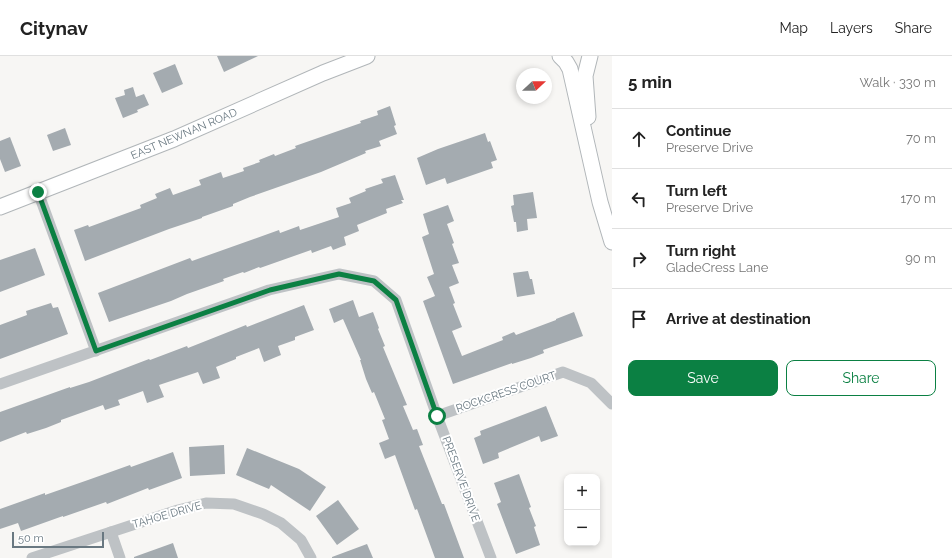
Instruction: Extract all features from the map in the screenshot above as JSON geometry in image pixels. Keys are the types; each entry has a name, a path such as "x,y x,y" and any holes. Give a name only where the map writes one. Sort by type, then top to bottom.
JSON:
{"street":[{"name":"EAST NEWNAN ROAD","path":"0,207 174,139 323,73 351,59 367,56"},
{"path":"560,56 570,69 600,202 612,242"},
{"path":"566,56 583,56"},
{"path":"589,152 590,134 585,76 590,56"},
{"path":"38,192 96,351"},
{"name":"PRESERVE DRIVE","path":"0,384 270,290 339,274 374,281 396,300 437,416 491,558"},
{"name":"ROCKCRESS COURT","path":"437,416 563,372 591,383 612,404"},
{"name":"TAHOE DRIVE","path":"32,558 178,510 206,503 234,504 263,514 282,523 300,540 311,558"},
{"path":"111,532 120,558"}],"building":[{"path":"217,56 258,56 224,72"},
{"path":"175,64 183,84 162,93 153,73"},
{"path":"133,87 136,97 144,94 149,105 137,110 138,112 123,118 115,98 125,95 124,90"},
{"path":"390,106 396,125 394,126 397,134 379,141 381,146 365,151 366,153 321,172 250,197 233,204 233,206 85,261 74,230 88,225 89,227 141,208 140,205 157,198 155,194 170,188 173,195 201,185 199,180 221,172 223,178 244,171 243,168 260,162 259,160 274,154 275,156 296,148 295,146 361,123 360,121 378,115 377,111"},
{"path":"65,128 71,145 53,151 47,135"},
{"path":"485,133 488,142 490,141 497,160 491,162 493,168 447,184 445,178 426,185 417,158 438,149"},
{"path":"10,137 21,166 5,172 0,159 0,141"},
{"path":"395,175 404,200 401,200 403,203 386,209 387,213 357,225 359,231 344,237 346,245 333,250 331,246 312,253 311,250 260,268 259,267 244,273 243,272 223,279 224,281 171,301 109,322 98,293 190,258 192,261 279,230 280,233 299,226 300,230 339,217 336,208 351,203 349,198 366,191 365,189 383,183 381,179"},
{"path":"533,192 537,218 527,219 528,230 517,232 516,222 514,222 511,206 514,205 513,195"},
{"path":"448,205 454,221 447,224 459,263 452,265 459,283 449,287 455,303 453,304 462,327 452,331 462,356 503,340 502,337 514,332 516,335 574,312 583,336 543,350 544,353 531,358 512,363 453,384 423,301 435,296 427,277 434,274 422,237 429,234 423,214"},
{"path":"35,248 45,275 0,292 0,260"},
{"path":"528,271 530,279 532,279 535,294 517,297 513,273"},
{"path":"353,300 359,317 373,312 385,346 383,347 407,405 403,406 413,430 417,429 423,445 419,446 442,504 444,504 464,558 435,558 417,509 415,510 395,455 385,459 379,443 389,439 382,420 385,419 374,392 372,393 366,379 361,360 343,319 334,323 329,309"},
{"path":"51,303 53,308 58,307 68,334 0,359 0,325 27,315 26,311"},
{"path":"304,305 314,330 295,337 295,340 278,346 281,355 264,362 259,348 216,367 220,378 203,384 198,372 159,385 164,397 147,403 143,391 118,400 120,405 105,410 103,405 61,420 61,422 46,428 27,434 26,432 0,442 0,412 70,387 89,382 187,346 188,348 246,325 247,327"},
{"path":"546,406 558,436 541,442 539,436 498,453 499,458 483,464 474,438 481,435 480,431"},
{"path":"224,445 225,474 190,476 189,447"},
{"path":"247,448 299,469 326,487 310,511 271,485 269,489 236,475"},
{"path":"173,452 182,478 149,490 148,488 107,504 106,502 21,531 18,523 0,529 0,509"},
{"path":"519,474 531,507 529,508 536,526 534,527 540,545 516,554 497,504 501,502 494,483"},
{"path":"338,500 359,529 337,545 316,516"},
{"path":"173,543 178,558 134,558 134,557"},
{"path":"367,544 373,558 332,558 332,557"}],"route":[{"path":"38,192 96,351 270,290 339,274 374,281 396,300 437,416"}]}
